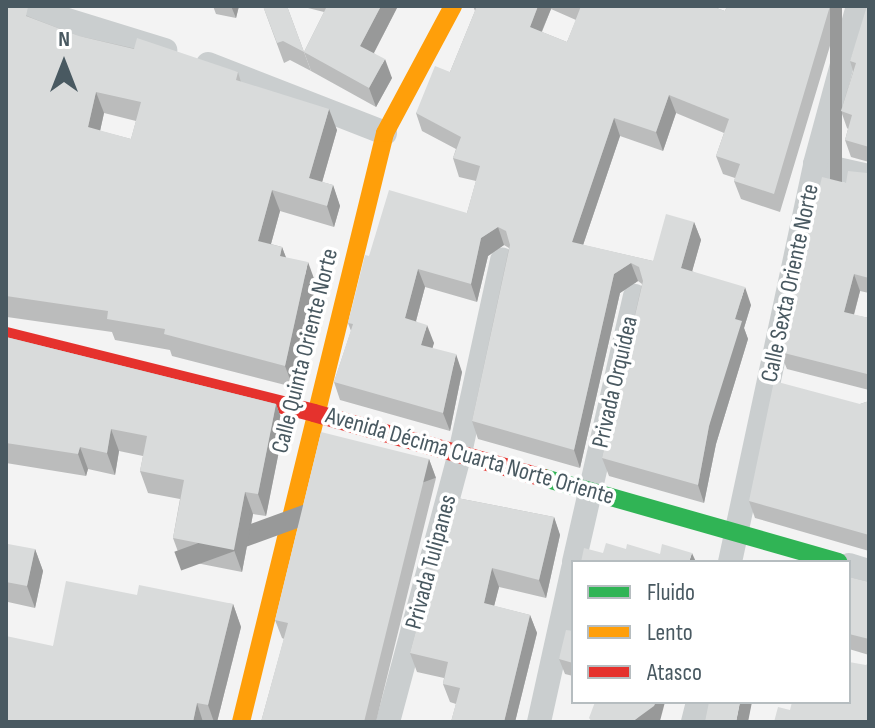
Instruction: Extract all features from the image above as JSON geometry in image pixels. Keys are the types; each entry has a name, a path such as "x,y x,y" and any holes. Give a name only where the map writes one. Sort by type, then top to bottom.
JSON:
{"street":[{"path":"22,6 221,68 385,133"},
{"name":"Calle Quinta Oriente Norte","path":"241,722 314,413 385,133 453,6"},
{"name":"Calle Sexta Oriente Norte","path":"730,560 815,164 858,6"},
{"path":"815,164 869,176"},
{"name":"Privada Tulipanes","path":"388,722 460,453 502,260"},
{"name":"Privada Orquídea","path":"574,560 635,296"},
{"name":"Avenida Décima Cuarta Norte Oriente","path":"6,336 314,413 831,560"},
{"path":"769,380 798,388"},
{"path":"539,722 571,578"}],"building":[{"path":"6,6 28,7 26,16 79,36 134,49 137,38 238,72 236,80 329,109 309,178 333,185 327,206 272,190 258,241 282,247 280,256 308,262 285,366 164,334 165,329 107,319 108,311 6,296","holes":["96,92 141,102 131,139 88,127"]},
{"path":"263,6 287,6 304,52 283,41 277,43"},
{"path":"327,6 381,6 360,46 385,59 369,88 304,52"},
{"path":"477,6 538,6 530,27 567,42 581,6 711,6 725,11 727,6 830,6 774,194 734,181 740,164 716,156 729,119 669,95 656,132 614,118 572,242 653,261 666,214 694,222 681,268 745,287 735,319 742,321 709,426 698,485 602,458 643,281 639,267 631,263 614,274 574,450 472,421 510,245 506,231 498,227 481,238 471,284 418,269 405,318 427,325 421,345 456,354 443,413 334,382 353,324 348,323 365,255 369,256 389,190 467,213 480,166 453,158 461,137 416,113 435,66 450,72"},
{"path":"867,6 869,147 845,140 852,115 841,111 856,63 850,61"},
{"path":"848,171 869,171 869,278 854,274 844,312 869,318 869,378 867,374 780,352 822,177 846,183"},
{"path":"6,337 276,404 258,494 245,492 234,550 173,538 184,480 140,471 147,436 111,429 107,453 80,447 78,454 6,443"},
{"path":"774,381 860,404 869,401 869,535 749,501"},
{"path":"321,432 429,459 364,722 261,722 288,623 275,620"},
{"path":"452,497 554,517 539,580 492,568 484,603 530,615 504,722 451,722 460,688 443,684 448,662 410,653"},
{"path":"606,543 626,549 627,544 660,554 662,544 692,553 690,560 581,560 584,548 603,553"},
{"path":"8,544 35,549 27,586 6,582"},
{"path":"851,578 869,582 869,639 851,634"},
{"path":"66,581 137,595 139,585 233,604 208,705 197,703 193,722 6,722 6,636 53,646"},
{"path":"566,630 571,631 571,662 559,659"},
{"path":"851,662 866,665 869,662 869,722 774,722 778,707 790,710 792,704 851,704"},
{"path":"594,704 655,704 632,722 592,722 589,718"},
{"path":"709,704 740,704 736,722 705,722"}],"traffic: fast":[{"path":"544,478 831,560"}],"traffic: slow":[{"path":"241,722 385,133 453,6"}],"traffic: jam":[{"path":"6,336 314,413 544,478"}]}
